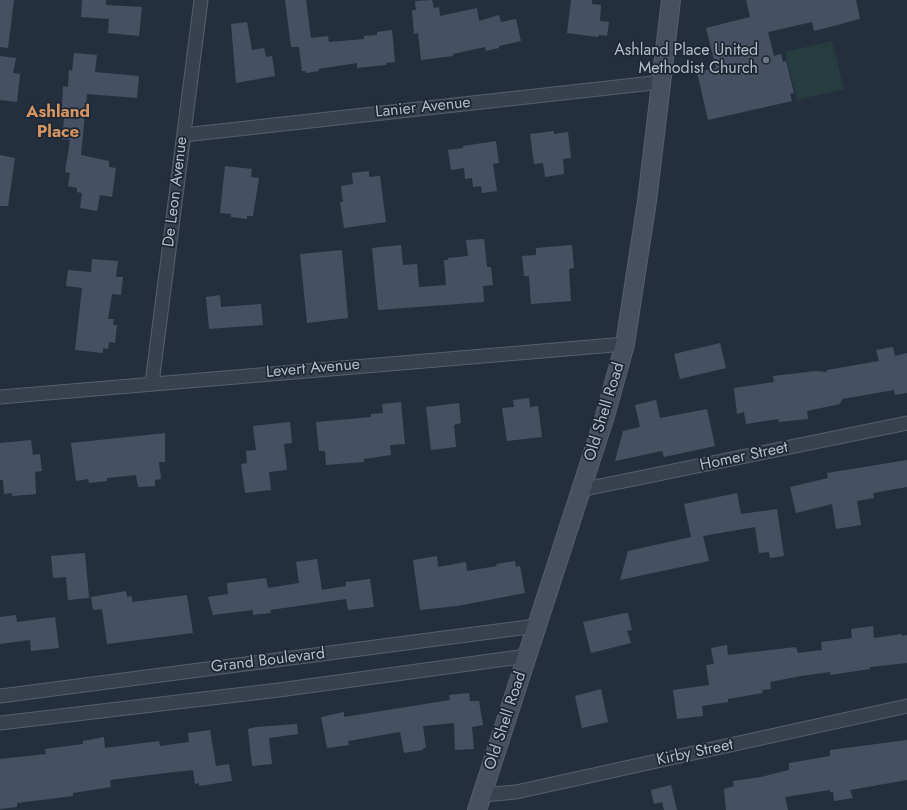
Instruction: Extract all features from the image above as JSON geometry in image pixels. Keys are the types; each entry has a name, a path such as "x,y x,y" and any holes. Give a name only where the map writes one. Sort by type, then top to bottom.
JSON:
{"street":[{"name":"De Leon Avenue","path":"152,383 201,0"},
{"name":"Old Shell Road","path":"480,802 605,416 625,344 647,201 671,0"},
{"name":"Lanier Avenue","path":"184,135 662,82"},
{"name":"Levert Avenue","path":"0,397 625,344"},
{"name":"Homer Street","path":"580,490 907,423"},
{"name":"Grand Boulevard","path":"0,696 536,626"},
{"name":"Grand Boulevard","path":"0,723 279,690 527,656"},
{"name":"Kirby Street","path":"480,802 516,792 907,706"}],"green space":[{"path":"832,41 844,89 797,100 785,52"}],"building":[{"path":"0,0 14,0 8,48 0,47"},
{"path":"82,0 106,0 106,5 142,7 139,36 108,33 109,19 81,17"},
{"path":"285,0 306,0 311,38 328,36 329,42 364,39 364,36 377,35 377,32 392,30 395,62 386,63 386,65 357,68 357,63 318,69 319,71 306,73 305,71 302,71 299,47 291,47"},
{"path":"432,0 434,8 439,7 440,16 477,8 479,21 499,15 501,22 516,19 521,41 499,46 499,48 486,51 485,47 453,54 453,56 421,60 418,33 414,34 412,10 416,10 415,1"},
{"path":"571,0 592,0 592,4 601,5 600,21 609,22 607,36 599,35 598,37 567,33"},
{"name":"Ashland Place United Methodist Church","path":"746,0 856,0 860,19 814,31 812,22 768,32 774,56 781,54 783,62 786,61 794,93 790,94 792,101 708,120 697,72 716,68 706,28 750,17"},
{"path":"247,22 252,50 264,48 266,57 272,56 275,76 236,83 231,24"},
{"path":"74,53 97,55 95,72 139,76 137,98 87,94 81,155 109,161 109,167 116,168 112,197 100,195 97,211 80,208 82,193 77,192 77,188 68,186 70,173 65,172 70,140 62,139 65,109 62,109 63,86 68,87 69,70 72,71"},
{"path":"0,56 16,58 13,73 20,74 17,102 0,100"},
{"path":"554,131 554,134 568,132 571,158 563,159 564,174 545,177 543,163 534,164 530,134"},
{"path":"496,141 499,163 493,164 497,191 482,193 481,186 473,187 472,178 465,179 464,168 451,170 448,150"},
{"path":"0,155 15,158 8,206 0,206"},
{"path":"225,166 252,169 251,177 259,178 253,216 247,216 247,219 231,217 231,214 220,213"},
{"path":"369,171 369,177 380,176 386,222 344,228 340,202 343,202 341,186 353,184 352,173"},
{"path":"484,239 487,267 491,267 493,285 483,286 484,302 378,310 372,248 401,245 403,265 417,264 419,287 446,285 444,260 448,260 448,258 468,256 466,240"},
{"path":"572,245 574,268 569,269 571,301 531,304 529,276 524,276 522,256 536,255 536,248"},
{"path":"342,250 348,318 307,323 300,254"},
{"path":"92,259 118,261 116,277 123,277 121,295 112,294 108,319 114,319 113,325 117,325 115,343 109,342 108,349 103,348 103,353 75,350 82,288 66,286 68,270 91,272"},
{"path":"220,295 221,307 261,304 263,325 209,329 206,297"},
{"path":"720,343 726,368 680,379 674,354"},
{"path":"893,347 895,356 907,353 907,393 895,395 894,390 842,399 840,404 807,411 808,419 779,422 778,419 746,424 744,412 737,414 734,388 774,382 773,376 816,371 827,372 827,370 879,361 876,350"},
{"path":"529,398 530,407 538,406 542,437 507,441 502,408 514,407 513,400"},
{"path":"656,400 660,418 707,409 715,446 664,457 662,451 615,461 623,431 640,427 635,405"},
{"path":"401,402 405,444 390,445 391,455 364,459 364,462 326,465 325,451 319,451 316,422 371,417 371,414 383,413 382,404"},
{"path":"459,403 461,423 454,425 456,447 431,450 426,407"},
{"path":"290,422 292,443 284,444 287,470 269,472 271,490 245,493 241,464 247,463 246,451 256,450 253,426"},
{"path":"165,433 165,462 159,462 161,479 155,480 155,486 138,487 136,475 107,478 107,481 89,483 88,479 76,481 71,443"},
{"path":"31,440 33,455 40,454 42,471 35,472 36,494 12,496 12,493 4,494 3,480 0,480 0,443"},
{"path":"907,460 907,487 873,493 874,498 857,501 861,525 836,529 832,504 796,513 790,487 828,478 827,473"},
{"path":"737,493 741,514 777,509 784,556 770,558 769,552 759,553 755,527 703,536 709,561 620,580 628,551 691,537 684,504"},
{"path":"85,553 89,598 68,600 66,577 53,578 51,556"},
{"path":"437,556 438,567 466,562 467,571 497,566 496,564 515,561 516,567 520,566 525,593 457,606 420,610 413,560"},
{"path":"317,559 322,590 346,586 346,582 370,579 374,607 348,610 346,599 270,610 271,613 253,615 253,610 213,615 208,597 228,594 227,583 266,578 268,588 299,583 296,562"},
{"path":"126,591 127,597 132,596 132,602 187,595 193,633 107,644 102,609 93,610 91,597"},
{"path":"628,613 632,630 627,631 631,643 591,653 583,622"},
{"path":"16,615 17,622 55,617 59,648 31,651 30,640 0,644 0,617"},
{"path":"873,626 874,638 902,634 902,636 907,635 907,663 870,667 870,669 831,675 830,672 801,676 770,682 771,689 762,690 763,693 728,699 728,702 702,706 703,716 677,719 673,690 709,685 706,665 714,664 711,648 727,645 728,655 796,647 798,653 822,650 821,642 852,638 851,629"},
{"path":"601,689 608,722 582,728 575,696"},
{"path":"469,693 470,701 479,701 483,725 472,727 474,749 455,750 454,723 423,726 426,748 423,748 423,750 404,753 400,732 348,741 349,745 327,748 321,717 344,712 344,717 450,700 449,695"},
{"path":"297,724 298,734 269,738 272,764 252,766 248,729"},
{"path":"210,730 216,766 229,764 232,781 199,786 199,783 195,784 193,770 158,774 110,780 111,787 73,793 73,796 17,803 17,807 0,809 0,759 46,754 45,749 83,744 83,741 104,737 105,748 159,741 160,746 189,742 188,733"},
{"path":"907,740 907,780 850,790 853,798 834,801 833,792 830,792 830,790 785,797 788,810 726,810 724,789 734,786 733,781 761,777 789,770 789,763 830,756 830,750"},
{"path":"671,785 677,810 664,810 662,802 654,804 651,790"}],"place":[{"name":"Ashland Place United Methodist Church","path":"766,60"}],"district":[{"name":"Ashland Place","path":"58,123"}]}
